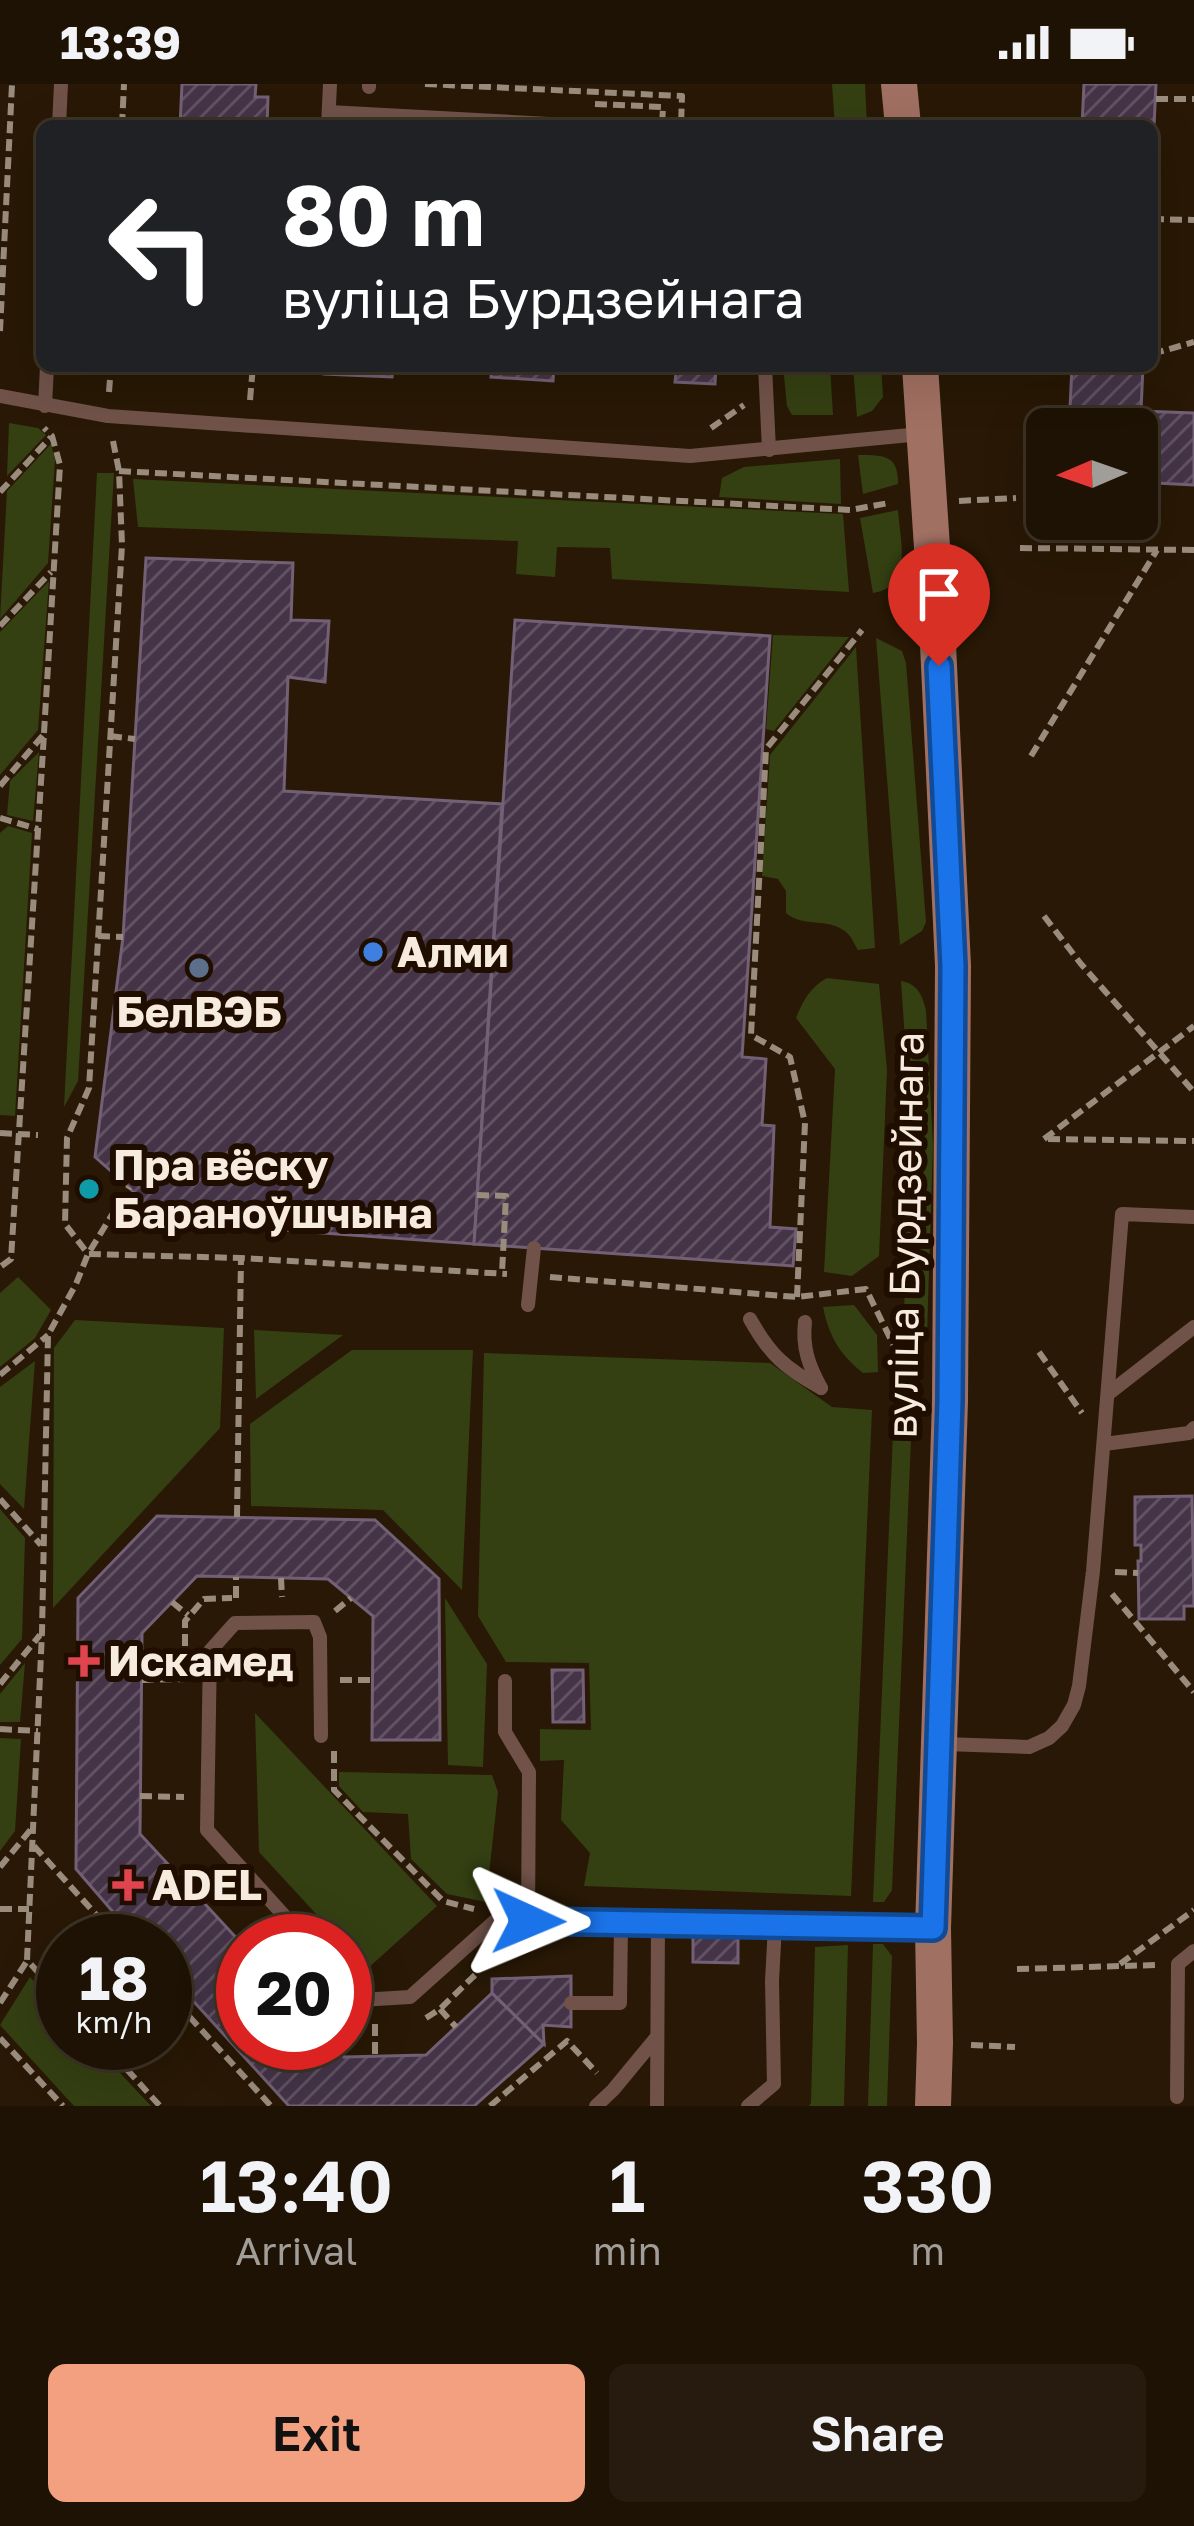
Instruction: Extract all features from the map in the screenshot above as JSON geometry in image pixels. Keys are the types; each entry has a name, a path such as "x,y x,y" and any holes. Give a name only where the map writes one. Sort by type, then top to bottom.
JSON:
{"street":[{"path":"899,84 902,120"},
{"name":"вуліца Бурдзейнага","path":"920,372 953,966 950,1401 933,1928 933,2106"}],"lane":[{"path":"59,120 61,84"},
{"path":"330,84 328,119 365,120"},
{"path":"45,406 46,372"},
{"path":"765,372 769,450"},
{"path":"0,396 108,416 690,456 925,434"},
{"path":"939,1744 1029,1747 1049,1738 1074,1706 1093,1571 1122,1214 1194,1217"},
{"path":"528,1305 534,1248"},
{"path":"750,1318 768,1350 821,1388 807,1363 805,1322"},
{"path":"1108,1394 1194,1328"},
{"path":"1104,1444 1189,1433 1194,1428"},
{"path":"283,1914 207,1830 210,1651 235,1623 314,1622 320,1637 321,1736"},
{"path":"505,1681 505,1732 529,1772 528,1921"},
{"path":"372,1999 410,1997 495,1921 933,1928"},
{"path":"571,2003 620,2003 621,1923"},
{"path":"657,2106 658,1923"},
{"path":"748,2106 774,2084 775,1924"},
{"path":"1177,2097 1178,1964 1194,1951"},
{"path":"596,2106 657,2037"}],"path":[{"path":"0,331 12,84"},
{"path":"122,120 124,84"},
{"path":"425,84 682,96 681,120"},
{"path":"1156,98 1194,99"},
{"path":"1158,219 1194,220"},
{"path":"1158,352 1194,342"},
{"path":"250,400 252,372"},
{"path":"709,430 744,406 745,390"},
{"path":"0,1267 11,1259 60,465 52,436 37,423"},
{"path":"0,492 52,436"},
{"path":"889,503 850,510 119,471 122,545 89,1088 67,1138 65,1224 88,1253 502,1274 797,1297 866,1289 895,1348"},
{"path":"956,501 1016,498"},
{"path":"1020,548 1194,550"},
{"path":"1031,756 1157,550"},
{"path":"0,626 53,569"},
{"path":"797,1297 805,1123 800,1090 790,1058 751,1035 766,749 862,630"},
{"path":"0,786 44,734"},
{"path":"110,736 135,739"},
{"path":"0,818 38,829"},
{"path":"1044,916 1194,1092"},
{"path":"98,936 123,937"},
{"path":"1194,1026 1044,1139 1194,1141"},
{"path":"0,1133 38,1135"},
{"path":"0,1375 48,1335 88,1253 129,1187"},
{"path":"477,1195 506,1196 502,1274"},
{"path":"237,1517 241,1258"},
{"path":"0,2003 27,1960 42,1632 48,1335"},
{"path":"1039,1352 1104,1444"},
{"path":"0,1499 44,1547"},
{"path":"1093,1571 1194,1692"},
{"path":"236,1577 236,1598"},
{"path":"281,1578 282,1597 300,1597"},
{"path":"336,1620 332,1614 351,1598"},
{"path":"172,1602 189,1616"},
{"path":"0,1684 42,1632"},
{"path":"142,1680 184,1679"},
{"path":"336,1681 373,1680"},
{"path":"0,1730 38,1731"},
{"path":"334,1750 334,1790 443,1901 488,1912 495,1921"},
{"path":"140,1796 184,1797"},
{"path":"0,1867 33,1827"},
{"path":"33,1845 96,1914"},
{"path":"201,1899 226,1878"},
{"path":"0,1909 29,1909"},
{"path":"1117,1966 1194,1910"},
{"path":"27,1960 36,1970"},
{"path":"1017,1969 1178,1964"},
{"path":"440,2009 456,2027"},
{"path":"192,2020 271,2106"},
{"path":"375,2022 375,2056"},
{"path":"0,2038 63,2106"},
{"path":"490,2106 567,2041 614,2090"},
{"path":"935,2043 1015,2047"},
{"path":"127,2070 160,2106"}],"green space":[{"path":"832,84 865,84 867,120 835,120"},
{"path":"784,372 830,372 833,415 792,415"},
{"path":"853,372 881,372 883,397 872,411 857,417"},
{"path":"9,423 38,428 46,435 7,476"},
{"path":"51,444 55,460 48,563 0,619 7,491"},
{"path":"858,455 888,459 896,467 898,484 863,494"},
{"path":"840,459 841,504 719,497 722,478 744,467"},
{"path":"97,473 114,473 78,1081 64,1107"},
{"path":"133,479 843,514 849,592 612,579 610,548 557,547 555,577 516,574 518,541 138,527"},
{"path":"898,510 899,572 886,589 873,593 860,518"},
{"path":"49,581 38,730 0,775 0,632"},
{"path":"773,635 849,637 774,731 766,729"},
{"path":"876,638 902,651 906,663 926,922 922,931 900,945"},
{"path":"856,647 875,948 858,950 839,927 786,913 786,891 778,879 762,876 770,755"},
{"path":"39,752 33,821 7,815 10,781"},
{"path":"8,826 32,833 15,1116 0,1115 0,833"},
{"path":"827,978 879,984 887,1070 879,1256 852,1276 824,1272 835,1069 796,1018 808,995"},
{"path":"901,981 919,992 926,1011 933,1145 927,1335 913,1337 904,1323 908,1083"},
{"path":"18,1277 51,1310 35,1338 0,1367 0,1293"},
{"path":"854,1305 877,1335 878,1372 863,1373 855,1366 828,1327 823,1307"},
{"path":"75,1320 224,1328 220,1428 53,1608 54,1348"},
{"path":"254,1330 343,1335 256,1399"},
{"path":"352,1350 473,1350 462,1590 383,1510 251,1506 250,1424"},
{"path":"484,1353 770,1363 832,1407 872,1410 851,1896 584,1886 590,1853 561,1820 564,1760 540,1761 540,1729 591,1730 589,1663 506,1662 478,1616"},
{"path":"35,1361 24,1509 0,1484 0,1387"},
{"path":"894,1410 912,1416 892,1890 884,1902 873,1902"},
{"path":"0,1509 25,1538 22,1639 0,1665"},
{"path":"445,1598 487,1664 483,1767 448,1765"},
{"path":"25,1663 20,1722 0,1722 0,1694"},
{"path":"255,1713 437,1906 372,1964 372,1914 316,1914 259,1852"},
{"path":"0,1738 21,1739 15,1831 0,1851"},
{"path":"339,1772 492,1775 498,1792 486,1902 447,1894 411,1859 408,1814 363,1812 339,1786"},
{"path":"873,1944 883,1944 892,1956 887,2106 868,2106"},
{"path":"848,1945 844,2106 809,2106 815,1947"},
{"path":"30,1977 36,1983 36,2064 0,2025"},
{"path":"41,2070 117,2070 151,2106 74,2106"}],"building":[{"path":"182,84 256,84 255,97 268,97 267,120 180,120"},
{"path":"1084,84 1156,84 1154,120 1082,120"},
{"path":"324,372 392,372 392,377"},
{"path":"491,372 554,372 553,381 491,377"},
{"path":"656,372 716,372 715,384 675,382 676,373"},
{"path":"1072,372 1143,372 1141,408 1070,408"},
{"path":"1158,412 1194,413 1194,485 1158,483"},
{"path":"146,558 293,563 291,620 329,621 325,682 288,677 284,791 502,804 474,1244 159,1221 95,1157 123,937"},
{"path":"515,620 770,636 742,1057 766,1059 762,1125 774,1126 770,1227 796,1229 793,1266 474,1244"},
{"path":"1192,1496 1194,1606 1184,1606 1184,1619 1139,1619 1141,1545 1135,1545 1135,1497"},
{"path":"157,1516 375,1520 439,1579 440,1740 372,1740 373,1616 328,1579 197,1576 142,1633 140,1834 216,1916 216,2026 192,2000 192,1914 115,1914 76,1869 78,1598"},
{"path":"552,1670 583,1670 584,1722 553,1722"},
{"path":"693,1936 738,1937 738,1963 693,1962"},
{"path":"571,1976 571,2027 543,2025 544,2044 492,1993 492,1979"},
{"path":"492,1993 544,2044 474,2106 289,2106 256,2070 372,2070 372,2056 426,2055"}],"place":[{"name":"Алми","path":"373,952"},
{"name":"БелВЭБ","path":"199,968"},
{"name":"Пра вёску Бараноўшчына","path":"89,1189"},
{"name":"Искамед","path":"84,1661"},
{"name":"ADEL","path":"128,1885"}],"route":[{"path":"528,1921 933,1928 950,1401 953,966 939,666"}]}
